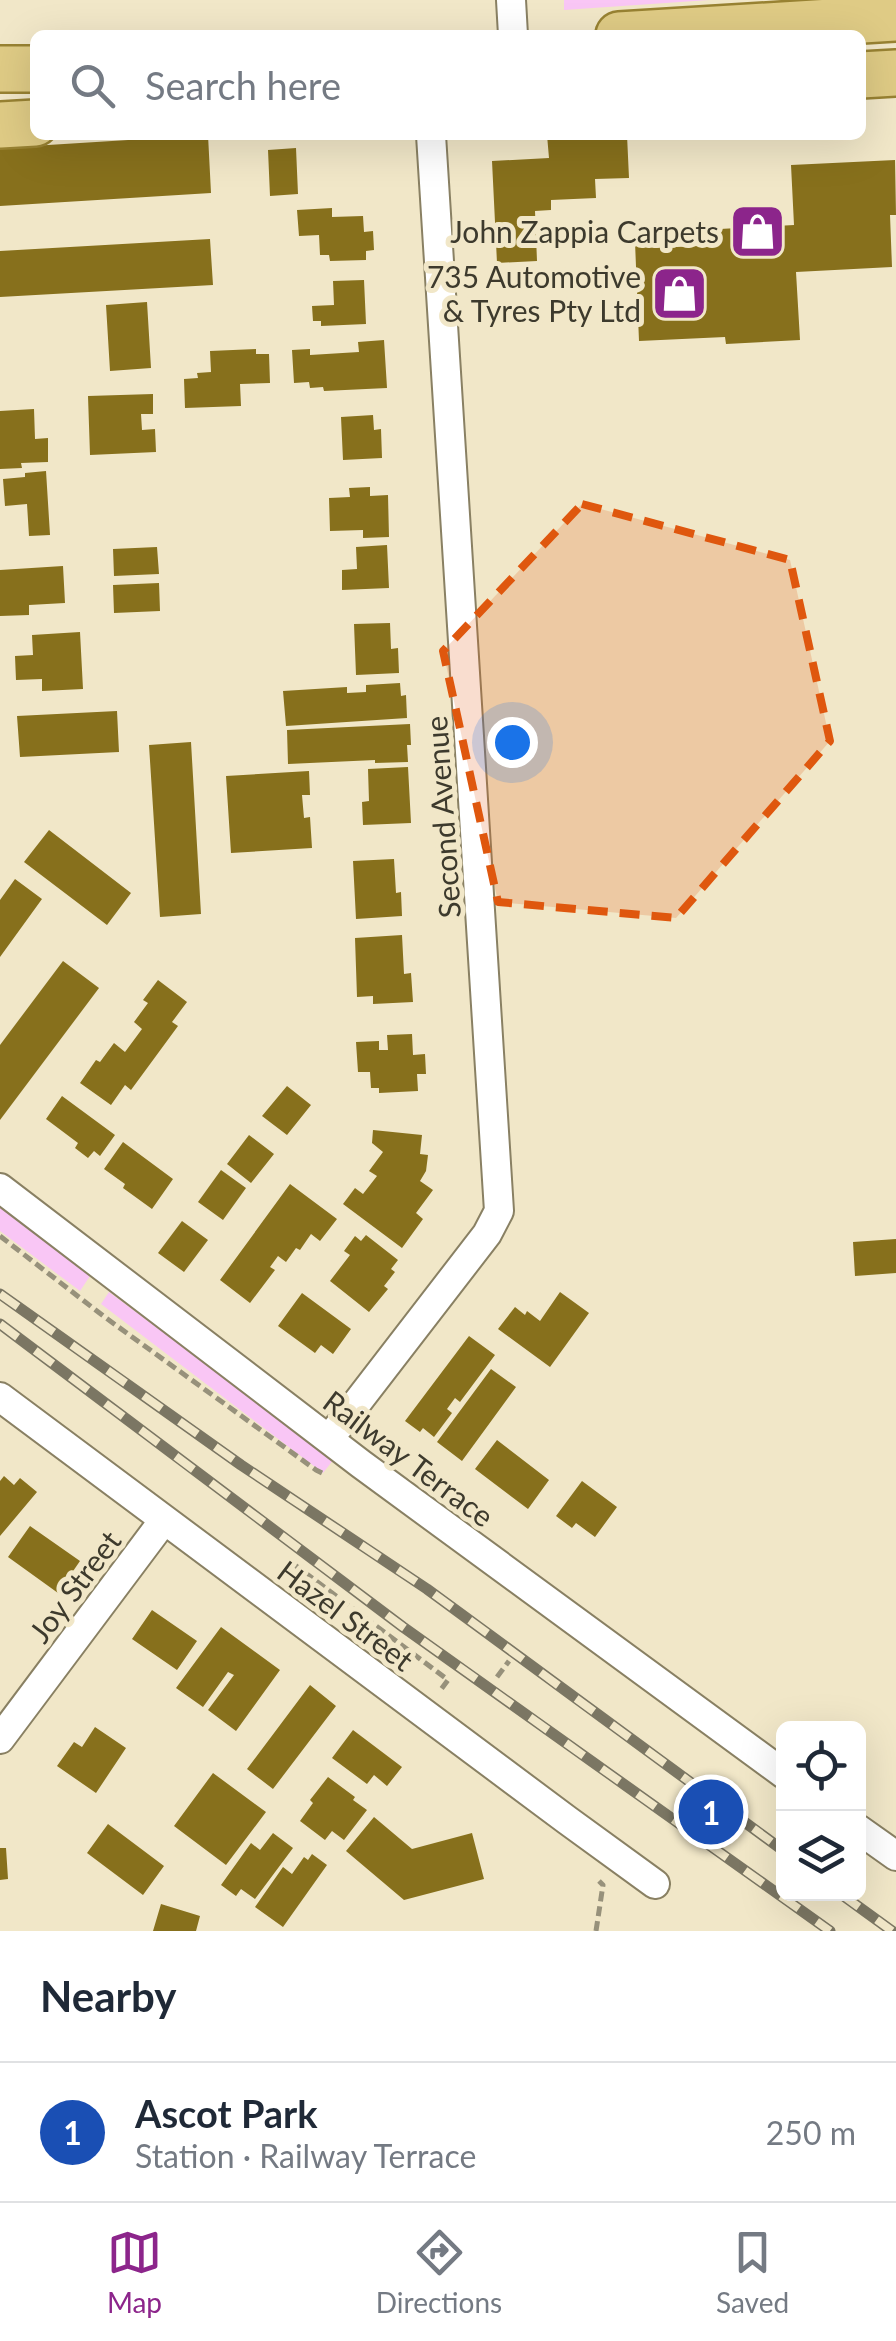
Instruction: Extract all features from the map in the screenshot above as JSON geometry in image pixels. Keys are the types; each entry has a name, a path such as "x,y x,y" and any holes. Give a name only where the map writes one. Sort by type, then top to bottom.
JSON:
{"main road":[{"path":"700,30 896,18"},
{"path":"0,69 30,69"},
{"path":"866,75 896,73"},
{"path":"0,125 30,123"}],"street":[{"path":"511,0 513,30"},
{"path":"0,46 30,57"},
{"name":"Second Avenue","path":"330,1440 487,1234 499,1211 431,140"},
{"name":"Railway Terrace","path":"0,1188 330,1440 776,1768"},
{"name":"Hazel Street","path":"0,1397 655,1884"},
{"name":"Joy Street","path":"0,1739 164,1520"},
{"path":"866,1835 896,1856"}],"path":[{"path":"0,1236 316,1470 337,1478"},
{"path":"267,1597 292,1563 448,1680"},
{"path":"497,1678 509,1661"},
{"path":"590,1870 603,1884 596,1931"}],"highlighted area":[{"path":"582,504 790,560 830,741 676,918 498,902 443,651"}],"shaded area":[{"path":"564,0 709,0 564,10"},
{"path":"0,1206 90,1276 80,1291 0,1231"},
{"path":"109,1292 334,1459 323,1473 101,1304"}],"building":[{"path":"128,140 208,140 211,193 0,206 0,148"},
{"path":"547,140 627,140 629,178 595,179 596,198 551,200 551,210 535,211 537,261 497,263 492,161 549,158"},
{"path":"296,148 298,194 270,196 268,150"},
{"path":"895,160 896,215 890,215 892,267 796,272 800,340 726,344 725,337 639,341 635,242 654,242 655,248 699,246 698,239 720,238 720,229 794,225 791,165"},
{"path":"332,208 332,217 363,216 364,232 373,231 374,250 366,251 366,260 330,261 329,255 320,255 319,235 299,236 297,210"},
{"path":"210,239 213,285 0,297 0,251"},
{"path":"364,280 366,324 321,326 321,321 313,321 312,306 334,305 333,281"},
{"path":"147,302 151,368 110,371 106,305"},
{"path":"384,340 387,388 324,391 323,387 310,388 309,382 294,383 292,350 310,349 310,355 359,352 358,342"},
{"path":"256,349 256,354 269,354 270,383 240,384 241,406 185,408 184,379 211,372 210,351"},
{"path":"153,394 153,414 141,414 142,430 155,429 156,452 90,455 88,396"},
{"path":"34,409 35,439 48,438 48,462 0,469 0,411"},
{"path":"373,415 374,430 381,429 382,458 343,460 341,417"},
{"path":"46,471 50,535 29,536 27,504 5,506 3,479"},
{"path":"370,487 370,496 388,495 389,537 363,538 363,530 330,531 329,498 350,497 349,488"},
{"path":"387,545 389,588 342,590 342,570 357,569 356,547"},
{"path":"157,547 159,574 114,576 113,549"},
{"path":"63,566 65,603 29,605 29,615 0,616 0,570"},
{"path":"159,583 160,611 114,613 113,585"},
{"path":"390,623 391,649 398,648 399,673 356,675 354,624"},
{"path":"80,632 83,689 42,691 42,679 16,680 15,656 33,655 32,635"},
{"path":"400,683 401,696 406,695 407,718 286,726 283,691 347,687 347,693 366,692 366,685"},
{"path":"117,711 119,752 20,757 17,716"},
{"path":"410,724 408,762 288,764 287,730"},
{"path":"191,742 201,914 160,917 149,745"},
{"path":"408,767 411,823 363,825 362,802 369,801 368,769"},
{"path":"309,771 310,795 302,795 304,818 310,817 312,848 231,853 226,776"},
{"path":"49,830 131,893 107,925 24,862"},
{"path":"394,859 402,916 356,919 353,861"},
{"path":"15,879 42,899 0,957 0,900"},
{"path":"402,935 404,974 411,973 413,1002 373,1004 373,996 357,997 355,938"},
{"path":"63,961 99,988 0,1120 0,1045"},
{"path":"158,980 187,1002 172,1022 178,1026 131,1090 125,1085 111,1105 80,1083 114,1043 125,1052 142,1029 134,1022 148,1003 143,1000"},
{"path":"412,1034 413,1055 425,1054 426,1074 417,1074 418,1091 379,1093 379,1088 371,1088 370,1072 358,1072 356,1042 379,1041 379,1050 388,1050 387,1035"},
{"path":"287,1086 311,1105 287,1135 262,1116"},
{"path":"62,1096 115,1135 100,1156 94,1151 88,1158 75,1148 78,1143 46,1119"},
{"path":"373,1130 422,1135 420,1154 428,1155 420,1181 433,1190 416,1213 423,1219 402,1248 343,1204 355,1188 363,1194 377,1176 369,1171 383,1152 372,1143"},
{"path":"249,1135 274,1154 251,1183 227,1164"},
{"path":"123,1142 173,1179 152,1209 104,1169"},
{"path":"221,1170 246,1188 223,1220 198,1202"},
{"path":"290,1184 337,1219 320,1241 311,1234 286,1262 278,1256 270,1267 275,1270 250,1303 220,1280"},
{"path":"182,1221 208,1240 184,1272 158,1253"},
{"path":"366,1235 398,1260 391,1269 395,1272 384,1286 388,1289 369,1312 330,1281 350,1255 344,1251 355,1236 361,1241"},
{"path":"896,1239 896,1273 855,1276 853,1242"},
{"path":"560,1292 589,1313 550,1367 498,1329 515,1307 540,1321"},
{"path":"302,1293 351,1329 333,1354 321,1345 315,1353 278,1326"},
{"path":"469,1336 495,1355 460,1402 455,1398 447,1409 452,1413 434,1437 423,1428 420,1432 405,1421"},
{"path":"491,1369 516,1387 462,1461 437,1442"},
{"path":"497,1440 549,1480 528,1509 475,1469"},
{"path":"4,1476 14,1485 20,1478 37,1492 0,1536 0,1481"},
{"path":"582,1481 617,1507 595,1537 576,1523 572,1528 556,1516"},
{"path":"30,1526 80,1561 58,1593 8,1557"},
{"path":"152,1610 197,1641 177,1670 132,1639"},
{"path":"221,1627 280,1670 236,1731 208,1710 234,1675 228,1672 203,1707 176,1688"},
{"path":"310,1685 336,1706 273,1789 247,1769"},
{"path":"95,1727 126,1748 96,1793 57,1766 74,1742 82,1747"},
{"path":"353,1730 402,1767 387,1786 374,1775 367,1784 332,1758"},
{"path":"213,1773 266,1812 226,1865 174,1826"},
{"path":"328,1777 367,1810 344,1840 332,1831 325,1840 300,1821"},
{"path":"374,1817 412,1849 472,1833 484,1879 404,1900 346,1851"},
{"path":"108,1824 164,1866 143,1895 87,1853"},
{"path":"273,1833 293,1848 255,1899 241,1889 236,1896 221,1885 251,1843 260,1850"},
{"path":"0,1848 6,1848 8,1879 0,1880"},
{"path":"312,1854 327,1865 283,1927 255,1907 283,1867 292,1874 304,1857 308,1860"},
{"path":"161,1904 200,1916 196,1931 153,1931"}],"railway":[{"path":"0,1294 241,1465 427,1589 776,1845"},
{"path":"0,1324 403,1627 830,1931"},
{"path":"851,1901 892,1931"}],"place":[{"name":"John Zappia Carpets","path":"758,231"},
{"name":"735 Automotive & Tyres Pty Ltd","path":"680,293"},
{"name":"Ascot Park","path":"711,1812"}]}
